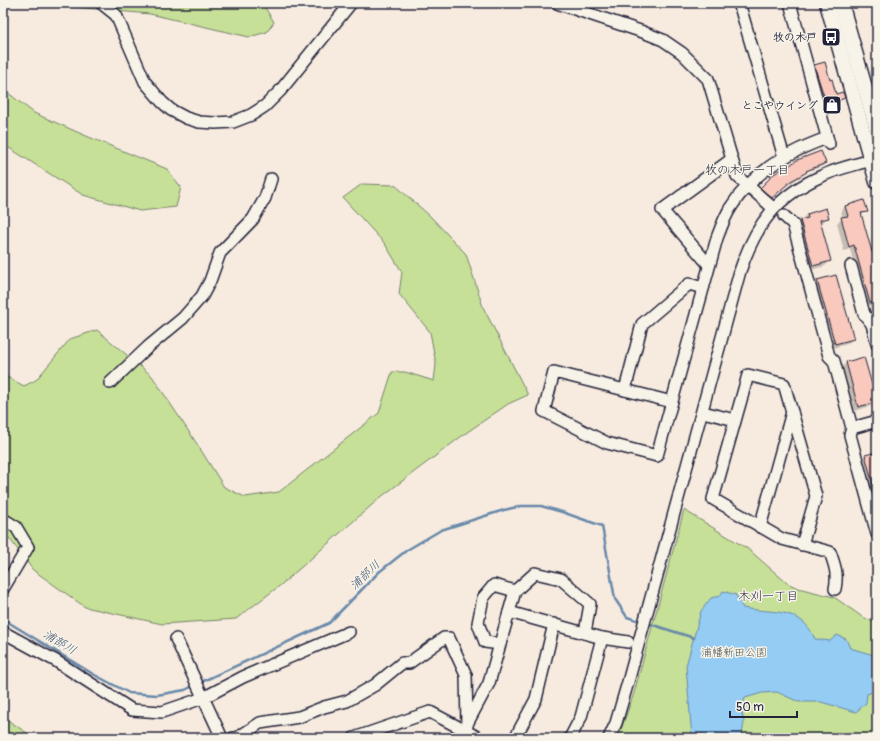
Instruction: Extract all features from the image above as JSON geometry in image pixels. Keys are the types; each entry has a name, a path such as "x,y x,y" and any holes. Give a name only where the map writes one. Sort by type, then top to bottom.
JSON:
{"main road":[{"path":"827,3 875,159 877,182"},
{"path":"841,3 877,130"}],"street":[{"path":"101,3 116,15 145,82 162,102 186,118 199,122 215,123 232,122 251,115 265,106 280,91 351,3"},
{"path":"557,3 643,32 663,40 682,53 708,79 737,176 773,208"},
{"path":"739,3 784,157"},
{"path":"672,402 554,372 544,410 607,443 657,456 672,402 709,265 717,238 731,206 749,186 771,166 784,157 810,144 828,142 790,3"},
{"path":"709,265 662,210 732,159"},
{"path":"609,738 616,723 747,248 773,208 792,192 825,174 875,159"},
{"path":"110,383 148,347 183,318 202,296 210,281 220,253 256,214 265,198 271,179"},
{"path":"784,216 793,224 829,356 834,361 852,428 850,436 877,534"},
{"path":"850,266 864,314 872,324 877,344"},
{"path":"625,390 642,324 689,284 703,288"},
{"path":"802,545 816,496 784,384 748,375 713,499 782,540 802,545 830,552 836,568 837,581 835,589"},
{"path":"703,412 735,420"},
{"path":"760,527 792,412"},
{"path":"852,428 877,421"},
{"path":"3,519 16,527 28,547 3,589"},
{"path":"466,728 489,682 515,591 534,573 561,579 590,604 585,633"},
{"path":"500,644 485,642 478,623 483,598 494,585 515,591"},
{"path":"509,612 602,638 628,642"},
{"path":"515,738 536,699 554,624"},
{"path":"3,632 56,661 132,710 162,712 204,698 243,677 350,632"},
{"path":"233,738 238,738 260,723 299,717 324,707 347,701 376,685 402,663 409,663 444,638 449,638 466,675 466,728"},
{"path":"570,738 581,717 602,638"},
{"path":"176,639 222,738"},
{"path":"354,738 373,735 430,712 466,728 479,738"}],"green space":[{"path":"69,3 262,3 274,22 267,32 249,37 150,14 73,7"},
{"path":"3,89 34,113 167,169 181,187 176,207 140,211 83,195 3,144"},
{"path":"362,184 395,185 430,216 466,254 483,307 528,395 508,404 466,433 381,497 282,584 236,619 162,624 85,607 33,570 3,530 3,375 24,386 36,380 70,339 97,330 152,376 224,487 245,497 279,492 379,413 392,372 405,372 434,381 436,364 430,332 399,294 402,272 385,244 343,198"},
{"name":"浦幡新田公園","path":"684,510 748,549 787,583 798,588 834,597 861,616 877,622 877,738 618,738 634,693"},
{"path":"3,717 30,735 34,738 3,738"}],"water":[{"path":"723,591 736,595 743,608 785,613 794,616 809,628 815,639 830,641 837,635 846,639 850,648 877,656 877,690 867,694 866,703 856,712 821,702 799,702 777,692 762,693 745,698 741,709 744,722 742,735 746,738 692,738 686,666 701,611 711,598 720,596"}],"building":[{"path":"825,62 836,94 843,92 845,98 837,101 838,109 829,112 814,65"},
{"path":"821,151 826,163 806,171 807,172 791,181 772,198 760,188 770,178 769,177 782,169 783,170 797,160"},
{"path":"864,200 868,212 861,213 872,252 876,251 877,255 877,301 870,303 854,245 849,247 841,217 848,216 845,206"},
{"path":"826,208 829,218 820,220 831,261 813,266 800,220 808,218 807,214"},
{"path":"836,275 854,339 835,344 817,280"},
{"path":"864,357 877,402 858,407 846,362"},
{"path":"877,452 877,491 875,492 865,455"}],"waterway":[{"name":"浦部川","path":"199,683 329,623 379,572 407,550 441,530 521,506 541,506 602,526 615,599 627,617 640,621"},
{"name":"浦部川","path":"3,619 93,674 129,693 157,695 185,690 195,685"},
{"name":"浦部川","path":"647,623 694,638"}],"place":[{"name":"牧の木戸","path":"831,37"},
{"name":"とこやウイング","path":"832,105"}],"district":[{"name":"牧の木戸一丁目","path":"747,170"},
{"name":"木刈一丁目","path":"768,596"}]}
